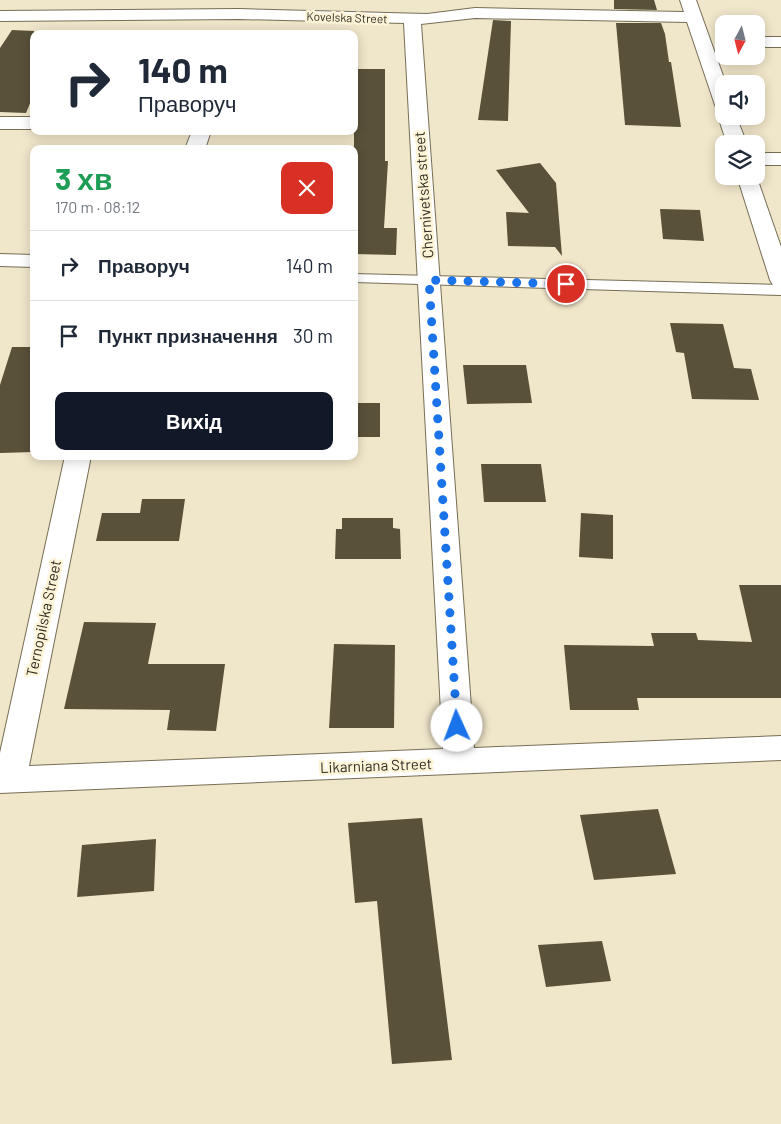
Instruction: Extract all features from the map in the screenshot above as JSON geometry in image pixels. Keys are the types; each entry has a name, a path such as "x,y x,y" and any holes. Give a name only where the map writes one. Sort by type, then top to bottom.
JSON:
{"street":[{"path":"6,16 19,0"},
{"path":"688,0 694,18 710,43 717,75"},
{"name":"Kovelska Street","path":"6,16 238,14 427,19 474,7 694,18"},
{"name":"Chernivetska street","path":"412,19 459,761"},
{"path":"765,42 781,42"},
{"path":"0,123 30,123"},
{"path":"765,159 781,159"},
{"path":"750,185 781,280"},
{"path":"0,260 30,261"},
{"name":"Ternopilska Street","path":"5,780 77,460"},
{"name":"Likarniana Street","path":"5,780 781,748"}],"lane":[{"path":"358,278 781,290"}],"building":[{"path":"614,0 654,0 657,10 614,9"},
{"path":"493,20 511,21 508,121 478,120"},
{"path":"616,23 661,23 665,34 669,62 671,62 681,127 625,125"},
{"path":"12,30 30,31 30,104 26,113 0,112 0,48"},
{"path":"358,69 385,69 385,161 388,161 384,228 397,228 396,255 358,254 358,145 354,145 354,135 358,135"},
{"path":"540,163 556,183 562,256 555,247 508,246 506,212 529,213 496,170"},
{"path":"660,209 700,210 704,241 663,239"},
{"path":"670,323 723,324 734,368 751,369 759,400 692,399 684,353 676,352"},
{"path":"12,347 30,347 30,452 0,453 0,385"},
{"path":"463,365 526,365 532,403 467,404"},
{"path":"358,403 380,403 380,437 358,437"},
{"path":"481,464 541,464 546,502 484,502"},
{"path":"142,499 185,499 179,541 96,541 102,513 140,513"},
{"path":"581,513 613,515 613,559 579,557"},
{"path":"342,518 393,518 393,528 400,529 401,559 335,559 336,529 342,529"},
{"path":"739,585 781,585 781,698 637,698 639,710 570,710 564,645 654,646 651,633 696,633 698,640 752,642"},
{"path":"84,622 156,623 148,664 225,664 216,731 167,730 170,710 64,709"},
{"path":"334,644 395,645 394,728 329,728"},
{"path":"658,809 676,874 594,880 580,815"},
{"path":"422,818 452,1060 392,1064 377,901 355,903 348,823"},
{"path":"156,839 154,891 77,897 82,845"},
{"path":"602,941 611,981 546,987 538,945"}],"route":[{"path":"457,726 429,280 566,284"}]}
